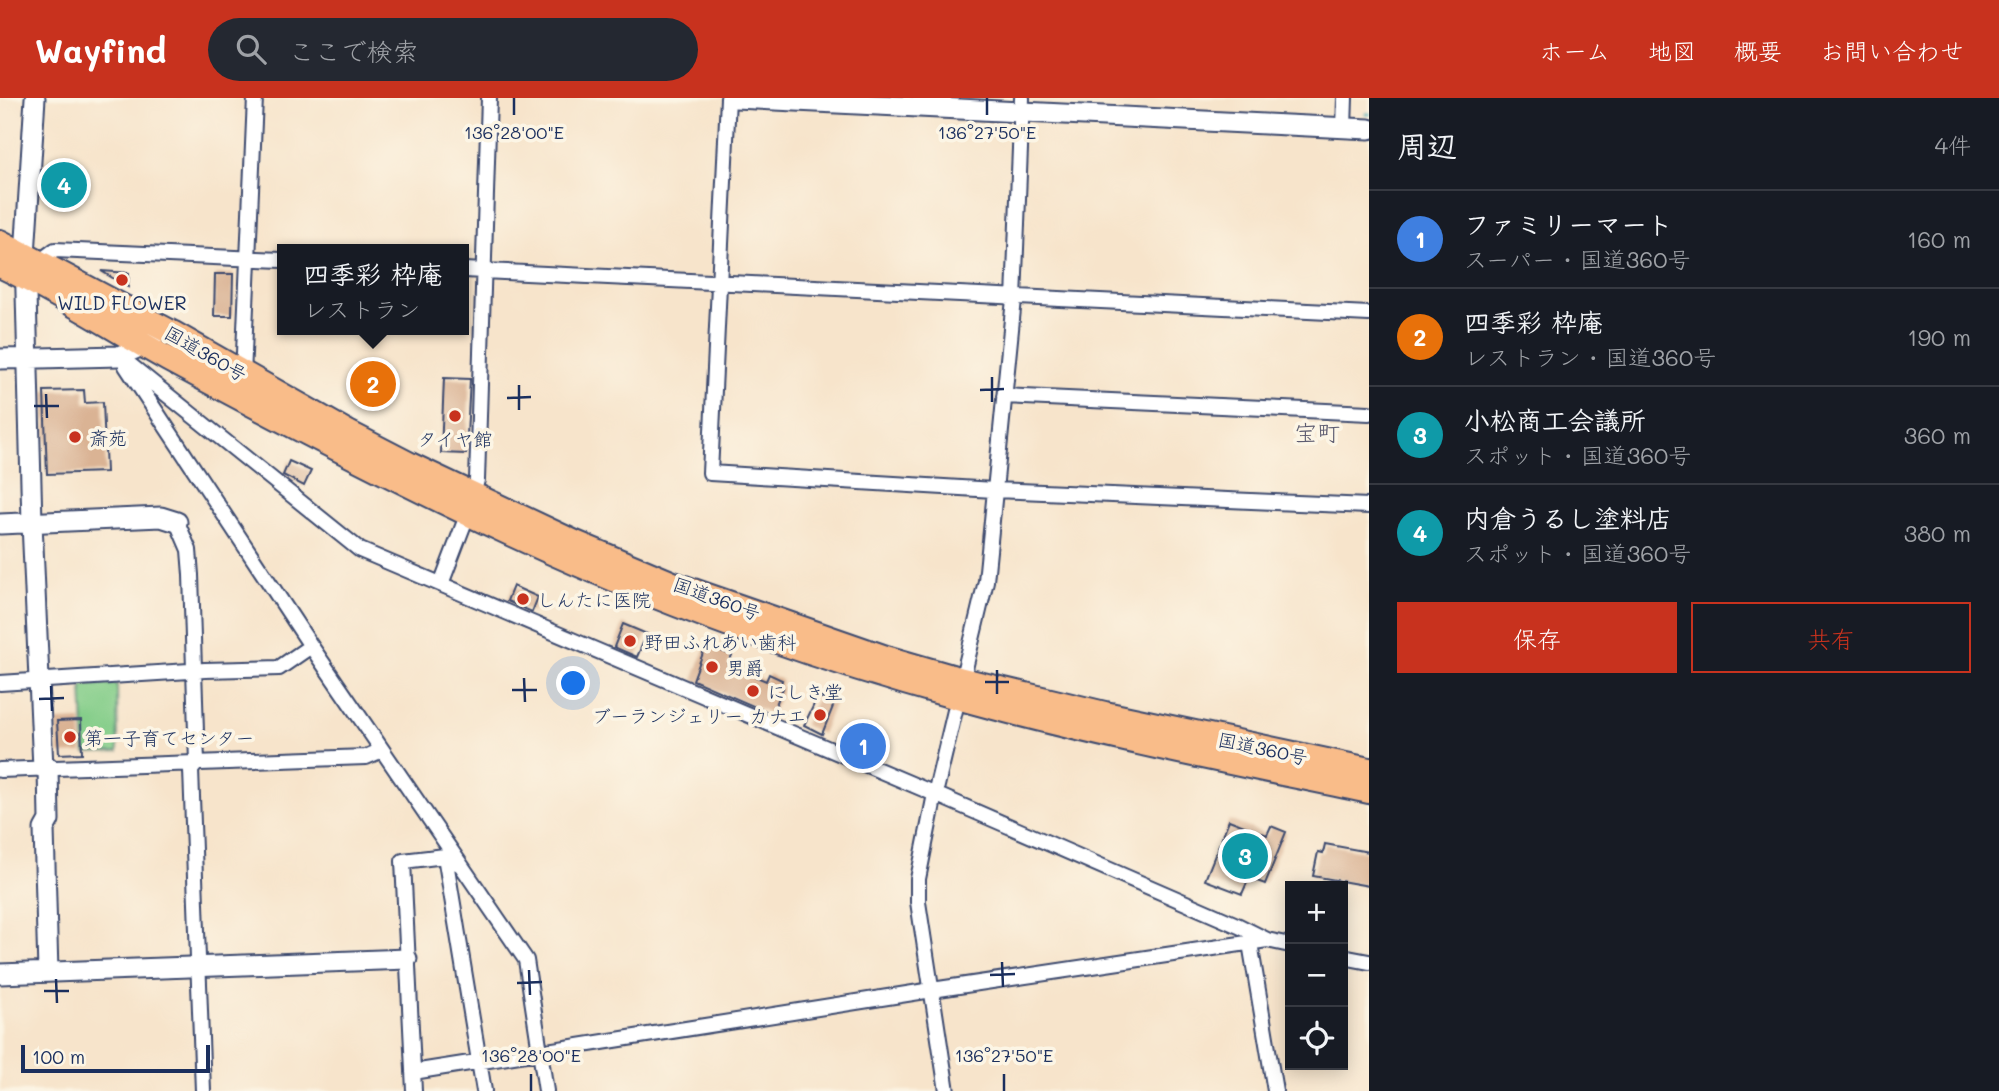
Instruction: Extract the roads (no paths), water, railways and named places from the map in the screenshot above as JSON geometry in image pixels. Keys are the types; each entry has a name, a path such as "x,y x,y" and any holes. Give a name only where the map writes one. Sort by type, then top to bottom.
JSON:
{"highway":[{"name":"国道360号","path":"0,242 144,345 242,386"},
{"name":"国道360号","path":"0,265 30,265 172,333 242,386 403,482 470,504 526,541 673,602 870,672 1131,720 1369,770"},
{"name":"国道360号","path":"960,689 1097,733 1369,791"}],"street":[{"path":"35,98 27,359 39,682 49,820 44,829 48,972"},
{"path":"242,386 254,98"},
{"path":"441,584 477,480 489,98"},
{"path":"728,98 709,473 994,490 1369,506"},
{"path":"735,98 1022,105 1369,129"},
{"path":"1344,128 1346,98"},
{"path":"947,1091 918,902 918,880 935,794 986,581 1014,299 1022,105"},
{"path":"30,265 55,250 277,260"},
{"path":"469,270 1014,299 1369,314"},
{"path":"0,359 119,356 172,333"},
{"path":"119,356 360,550 935,794 1266,940 1285,945"},
{"path":"119,356 311,646 526,960 546,1091"},
{"path":"1004,396 1369,413"},
{"path":"0,524 161,517 177,522 189,550 197,763 191,770 202,1091"},
{"path":"0,683 279,668 311,646"},
{"path":"0,770 366,757 382,750"},
{"path":"414,1091 403,861 445,856 464,868"},
{"path":"445,856 484,1091"},
{"path":"413,1072 1266,940"},
{"path":"1250,943 1275,1091"},
{"path":"0,974 407,958"},
{"path":"1348,958 1369,962"}],"place":[{"name":"内倉うるし塗料店","path":"64,185"},
{"name":"WILD FLOWER","path":"122,280"},
{"name":"四季彩 枠庵","path":"373,384"},
{"name":"タイヤ館","path":"455,416"},
{"name":"斎苑","path":"75,437"},
{"name":"しんたに医院","path":"523,599"},
{"name":"野田ふれあい歯科","path":"630,641"},
{"name":"男爵","path":"712,667"},
{"name":"にしき堂","path":"753,691"},
{"name":"ブーランジェリー カナエ","path":"820,715"},
{"name":"第一子育てセンター","path":"70,737"},
{"name":"ファミリーマート","path":"863,746"},
{"name":"小松商工会議所","path":"1245,856"}],"district":[{"name":"宝町","path":"1317,432"}]}
